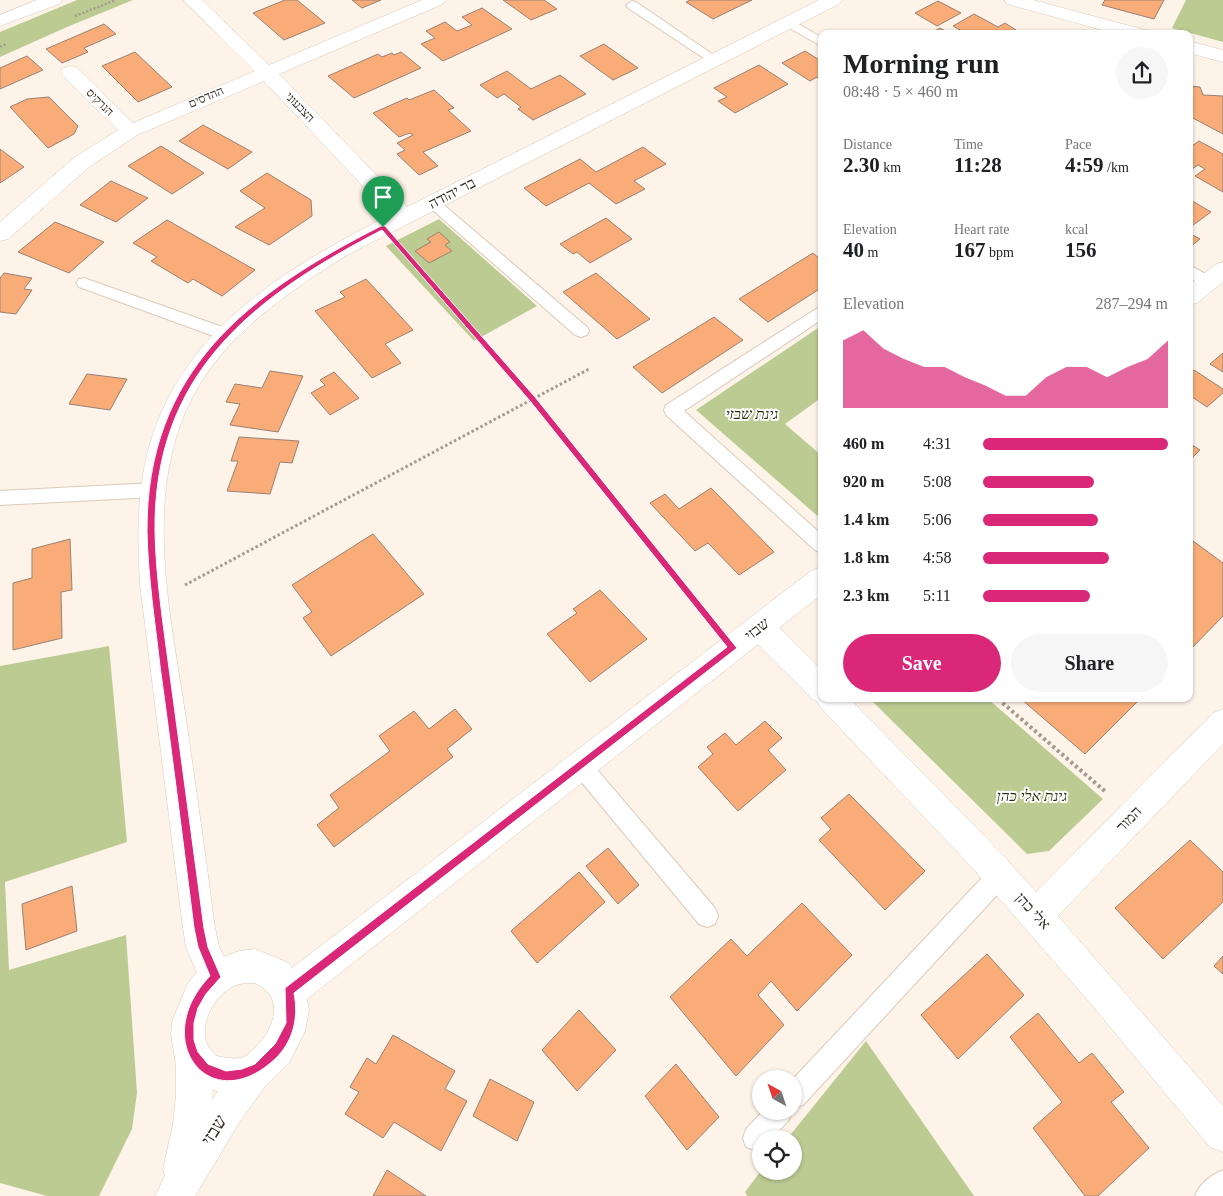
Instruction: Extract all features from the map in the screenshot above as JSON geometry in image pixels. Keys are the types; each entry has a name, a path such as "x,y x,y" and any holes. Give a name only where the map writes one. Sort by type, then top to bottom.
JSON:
{"street":[{"path":"0,21 53,0"},
{"name":"הצבעוני","path":"192,0 267,72 404,217"},
{"name":"ההדסים","path":"0,234 82,162 130,131 437,0"},
{"name":"בר יהודה","path":"216,977 203,947 199,928 156,601 151,531 154,490 165,436 180,397 202,362 225,334 261,302 297,275 339,250 833,0"},
{"path":"1013,0 1124,30"},
{"path":"1193,48 1223,56"},
{"name":"הנרקיס","path":"70,72 130,131"},
{"path":"1193,294 1215,276"},
{"name":"שבזי","path":"289,991 818,581"},
{"path":"760,628 818,686"},
{"name":"אלי כהן","path":"834,702 1000,875 1103,992 1223,1134"},
{"name":"המור","path":"1036,915 1223,723"},
{"path":"255,966 268,970 280,978 289,991 292,1008 288,1033 273,1056 258,1068 234,1076 211,1072 199,1062 191,1048 188,1032 193,1006 216,977 239,967 255,966"},
{"name":"שבזי","path":"174,1196 187,1147 195,1100 195,1074 191,1048"},
{"name":"שבזי","path":"174,1196 233,1099 251,1074 258,1068"}],"lane":[{"path":"632,5 715,60"},
{"path":"788,22 818,40"},
{"path":"433,203 581,331"},
{"path":"1193,271 1215,276"},
{"path":"84,283 225,334"},
{"path":"818,315 672,410 818,542"},
{"path":"0,498 154,490"},
{"path":"581,766 707,916"},
{"path":"802,1087 1000,875"},
{"path":"762,1130 772,1120"},
{"path":"1208,1196 1223,1183"}],"path":[{"path":"383,227 532,399 733,648"},
{"path":"156,601 589,369"},
{"path":"1001,702 1132,816"}],"green space":[{"path":"77,0 133,0 0,57 0,32"},
{"path":"1186,0 1223,0 1223,42 1193,34 1193,30 1172,28"},
{"path":"439,219 537,306 474,341 386,246"},
{"name":"גינת שבזי","path":"818,328 818,400 785,424 818,452 818,516 696,410"},
{"path":"109,646 127,842 5,882 9,970 126,935 137,1093 132,1129 99,1196 47,1196 0,1183 0,666"},
{"name":"גינת אלי כהן","path":"873,702 991,702 1103,799 1049,851 1027,854"},
{"path":"866,1041 974,1196 747,1196 745,1192 754,1180 802,1180 802,1130 794,1130"}],"building":[{"path":"285,0 297,0 325,23 284,40 253,13"},
{"path":"352,0 381,0 362,8"},
{"path":"503,0 544,0 557,9 531,20"},
{"path":"690,0 752,0 713,19 686,2"},
{"path":"1105,0 1164,0 1154,19 1102,5"},
{"path":"938,1 961,13 937,26 915,13"},
{"path":"482,8 512,29 443,61 421,44 435,38 426,31 445,22 457,31 472,25 462,17"},
{"path":"974,14 998,27 1005,23 1016,30 960,30 953,26"},
{"path":"104,24 116,34 84,48 88,52 62,63 46,49"},
{"path":"604,44 638,68 613,80 580,56"},
{"path":"805,51 818,59 818,78 810,81 782,63"},
{"path":"135,52 172,87 138,102 102,66"},
{"path":"401,52 421,68 354,98 328,76 378,54 382,57"},
{"path":"27,56 43,70 0,89 0,68"},
{"path":"759,65 788,84 735,113 718,101 727,97 714,88"},
{"path":"507,71 531,89 560,75 586,94 533,120 518,109 521,107 504,94 497,98 480,85"},
{"path":"1193,86 1200,87 1203,95 1223,96 1223,134 1193,118"},
{"path":"434,90 454,108 448,110 471,131 423,152 438,166 419,175 397,154 405,150 397,143 413,135 410,133 399,137 373,113 407,98 409,100"},
{"path":"49,97 78,126 74,134 48,148 10,107 27,99"},
{"path":"203,125 252,152 228,169 179,141"},
{"path":"1199,141 1223,154 1223,192 1195,176 1205,169 1198,165 1193,168 1193,145"},
{"path":"161,146 204,173 172,194 128,166"},
{"path":"643,147 666,164 634,181 645,189 616,204 589,183 546,206 524,188 580,159 596,172"},
{"path":"0,149 24,167 0,183"},
{"path":"267,173 311,200 312,216 269,245 235,227 265,208 240,191"},
{"path":"111,181 148,198 116,222 80,205"},
{"path":"1193,201 1211,212 1193,225"},
{"path":"606,218 632,239 590,263 577,252 573,254 560,244"},
{"path":"167,220 255,270 222,296 193,279 188,283 151,261 157,257 133,243"},
{"path":"55,222 104,242 69,273 18,252"},
{"path":"439,232 450,242 445,245 452,251 429,263 415,251 431,242 427,239"},
{"path":"1193,235 1200,239 1193,245"},
{"path":"813,253 818,257 818,290 768,322 739,299"},
{"path":"4,273 32,278 24,289 32,290 16,314 0,312 0,278"},
{"path":"596,273 650,319 617,339 563,292"},
{"path":"366,279 413,330 385,344 401,363 372,378 315,311 345,297 340,292"},
{"path":"714,317 743,340 662,393 633,367"},
{"path":"1223,353 1223,372 1210,364"},
{"path":"270,371 303,376 278,432 230,425 240,404 226,402 235,384 262,388"},
{"path":"1193,371 1223,389 1223,393 1207,407 1193,398"},
{"path":"334,372 359,398 330,415 311,393 325,385 320,380"},
{"path":"87,374 127,379 110,410 69,404"},
{"path":"239,437 299,441 292,463 280,462 270,494 227,491 238,461 231,461"},
{"path":"1193,446 1200,450 1193,457"},
{"path":"711,488 774,552 739,575 708,543 695,551 650,503 665,494 679,509"},
{"path":"373,534 424,594 331,656 303,618 312,612 292,585"},
{"path":"70,539 72,590 61,592 62,638 13,650 13,583 32,578 32,549"},
{"path":"1193,541 1223,563 1223,616 1193,647"},
{"path":"600,590 647,639 590,682 547,634 577,613 573,609"},
{"path":"1024,702 1137,702 1085,754"},
{"path":"455,709 472,729 447,749 453,757 334,847 317,825 339,808 330,795 390,751 379,736 414,711 429,729"},
{"path":"765,721 782,738 768,750 786,770 738,811 698,767 713,754 707,747 725,733 736,745"},
{"path":"849,794 925,871 885,910 819,840 831,829 821,818"},
{"path":"1190,840 1223,872 1223,902 1163,959 1115,908"},
{"path":"608,848 639,885 618,904 586,866"},
{"path":"579,872 605,902 537,963 511,931"},
{"path":"72,886 77,931 26,950 22,904"},
{"path":"802,903 852,955 797,1011 771,981 758,995 784,1025 736,1076 670,997 731,939 747,956"},
{"path":"987,954 1024,995 958,1059 921,1015"},
{"path":"1223,956 1223,974 1214,966"},
{"path":"579,1010 616,1050 577,1091 542,1050"},
{"path":"1038,1013 1079,1063 1092,1053 1124,1092 1111,1102 1149,1148 1098,1196 1085,1196 1033,1128 1062,1102 1010,1037"},
{"path":"393,1035 455,1071 445,1089 467,1101 441,1151 394,1122 383,1138 345,1114 359,1092 350,1087 367,1058 376,1064"},
{"path":"676,1064 719,1117 687,1150 645,1096"},
{"path":"490,1079 534,1102 517,1141 473,1116"},
{"path":"387,1170 426,1196 373,1196"}],"route":[{"path":"383,227 532,399 733,648 289,991 292,1008 291,1024 279,1048 273,1056 258,1068 234,1076 226,1076 204,1068 194,1056 188,1032 193,1006 197,998 216,977 203,947 199,928 155,589 151,531 154,481 165,436 180,397 202,362 229,330 261,302 297,275 383,227"}]}
